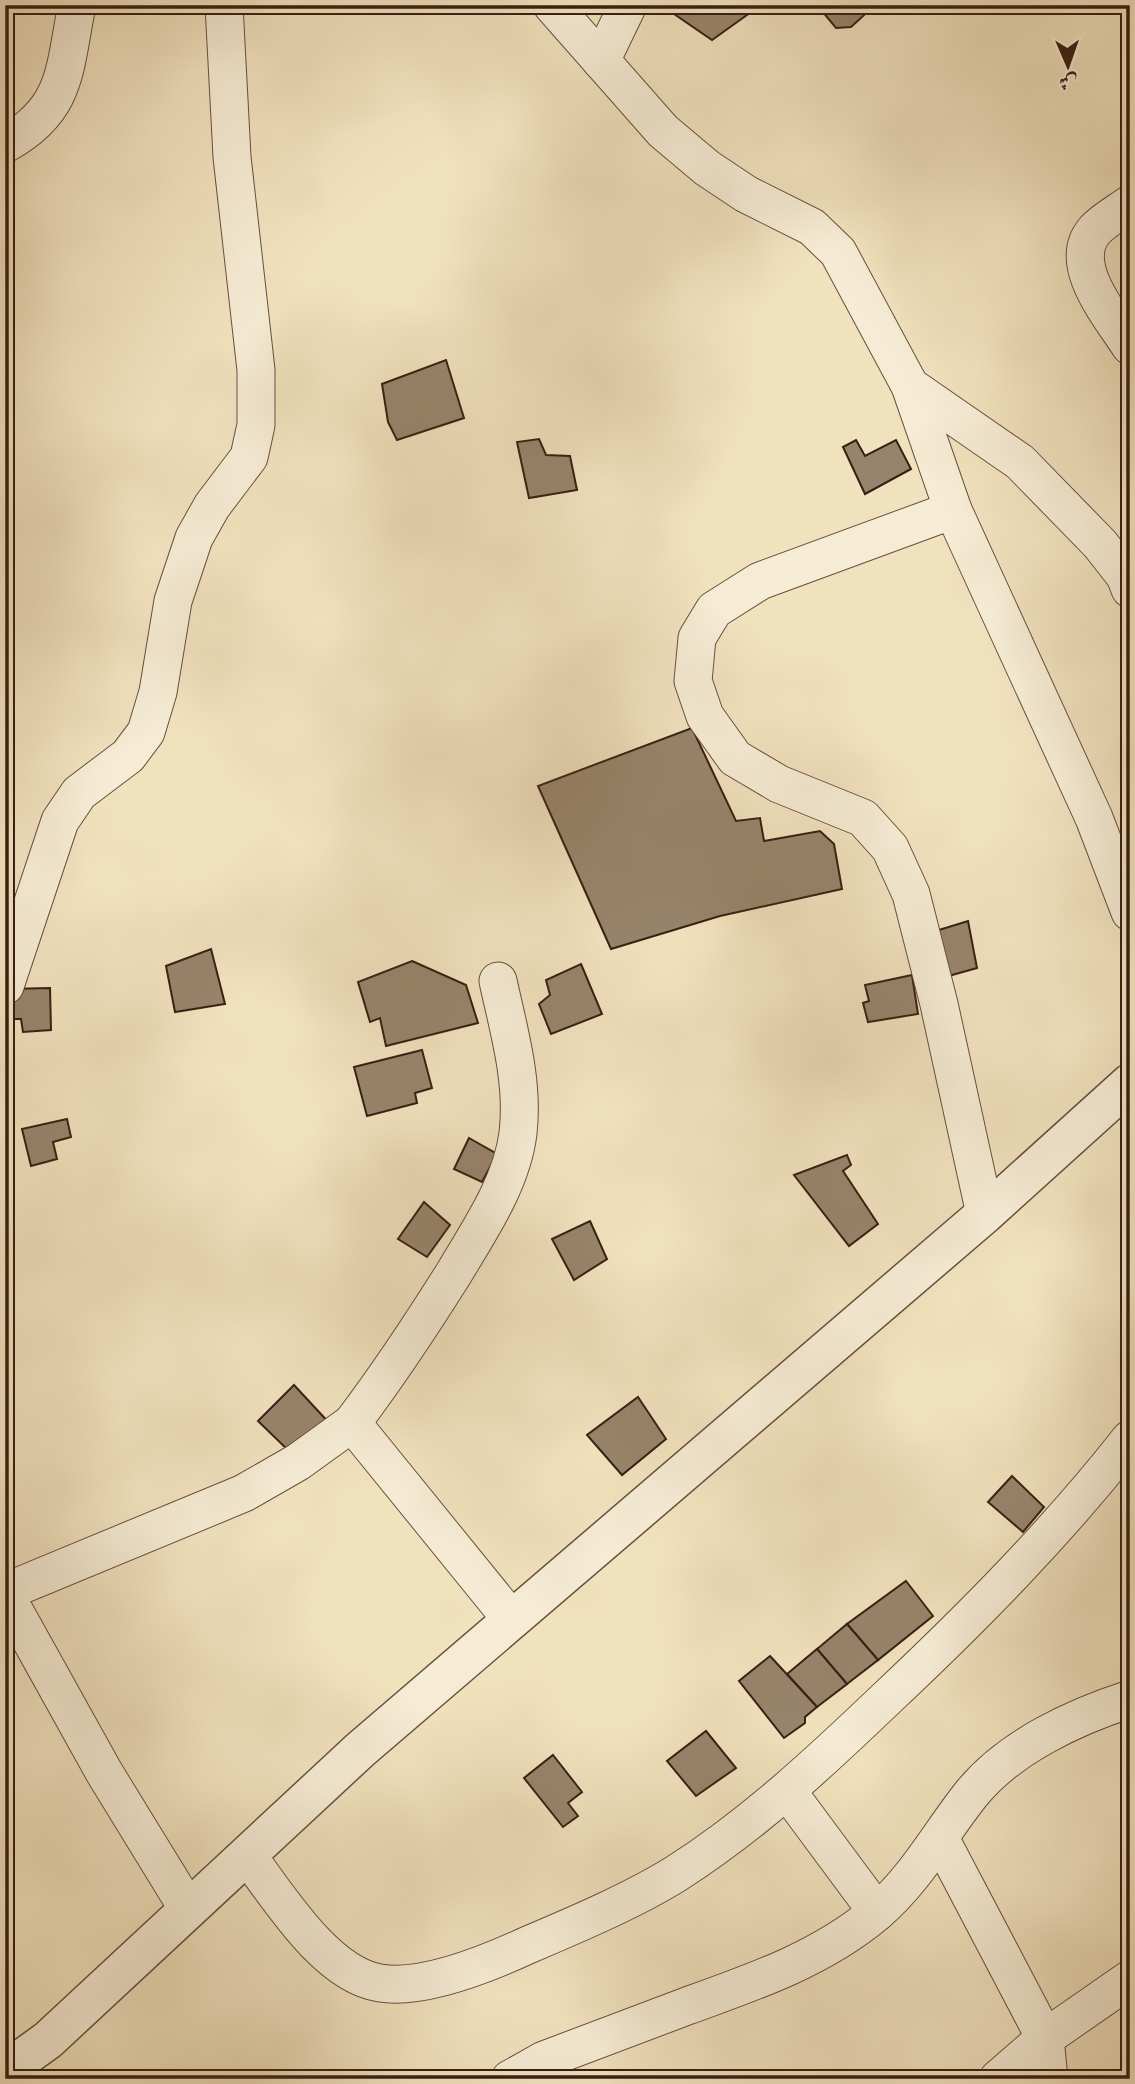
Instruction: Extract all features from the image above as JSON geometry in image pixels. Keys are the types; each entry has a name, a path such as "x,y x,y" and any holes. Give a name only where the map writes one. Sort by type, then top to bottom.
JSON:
{"street":[{"path":"5,144 27,132 46,113 60,93 77,5"},
{"path":"5,986 18,904 60,821 79,793 128,756 146,732 158,692 173,601 194,538 212,506 249,457 256,425 256,370 232,157 224,5"},
{"path":"552,5 663,131 708,168 746,194 812,227 838,252 910,386 953,510 1094,818 1130,912"},
{"path":"601,61 628,5"},
{"path":"1130,204 1095,229 1087,243 1086,260 1096,293 1130,346"},
{"path":"910,386 1020,462 1100,544 1130,589"},
{"path":"953,510 760,581 713,610 697,638 693,681 705,716 735,758 779,784 863,818 890,848 911,894 939,1004 985,1214"},
{"path":"188,1909 104,1772 5,1593 244,1493 298,1462 352,1423 398,1364 477,1234 504,1182 518,1135 519,1076 498,981"},
{"path":"5,2071 48,2040 360,1750 985,1214 1130,1083"},
{"path":"352,1423 512,1620"},
{"path":"247,1855 302,1926 332,1959 356,1975 381,1983 419,1980 476,1968 554,1934 676,1874 793,1800 1066,1518 1130,1439"},
{"path":"510,2079 544,2060 782,1972 834,1943 872,1905 910,1878 974,1792 1010,1759 1051,1732 1130,1699"},
{"path":"793,1800 872,1905"},
{"path":"940,1838 1045,2038 1049,2079"},
{"path":"998,2079 1045,2038 1130,1979"}],"building":[{"path":"661,5 761,5 712,40"},
{"path":"817,5 875,5 851,27 836,28"},
{"path":"446,360 464,418 397,440 388,422 382,384"},
{"path":"539,439 546,455 570,456 577,490 529,498 517,442"},
{"path":"856,440 865,456 896,440 911,469 865,494 843,447"},
{"path":"692,728 736,821 760,818 764,841 820,831 834,844 842,889 720,916 611,949 538,786"},
{"path":"968,921 977,968 938,979 926,934"},
{"path":"211,949 225,1004 175,1012 166,966"},
{"path":"412,961 466,985 478,1023 386,1046 380,1018 370,1022 358,982"},
{"path":"581,964 602,1014 551,1034 539,1004 550,995 546,980"},
{"path":"912,975 918,1014 868,1022 863,1003 869,1001 865,985"},
{"path":"50,988 51,1030 23,1032 21,1019 6,1019 9,989"},
{"path":"422,1050 432,1088 415,1093 417,1103 367,1116 354,1067"},
{"path":"67,1119 71,1137 53,1142 57,1159 31,1166 22,1129"},
{"path":"469,1138 497,1154 482,1182 454,1169"},
{"path":"847,1155 851,1165 843,1171 878,1224 849,1246 794,1175"},
{"path":"424,1202 450,1225 427,1257 398,1239"},
{"path":"590,1221 607,1259 574,1280 552,1239"},
{"path":"294,1385 332,1426 295,1457 258,1421"},
{"path":"638,1397 666,1439 622,1475 587,1435"},
{"path":"1012,1476 1044,1507 1023,1532 988,1502"},
{"path":"906,1581 933,1616 878,1660 847,1624"},
{"path":"847,1624 878,1660 847,1684 817,1649"},
{"path":"817,1649 847,1684 817,1707 787,1674"},
{"path":"770,1656 817,1707 805,1717 805,1723 784,1738 739,1681"},
{"path":"706,1731 736,1768 696,1796 667,1761"},
{"path":"553,1755 582,1792 568,1803 578,1816 563,1827 524,1778"}]}
